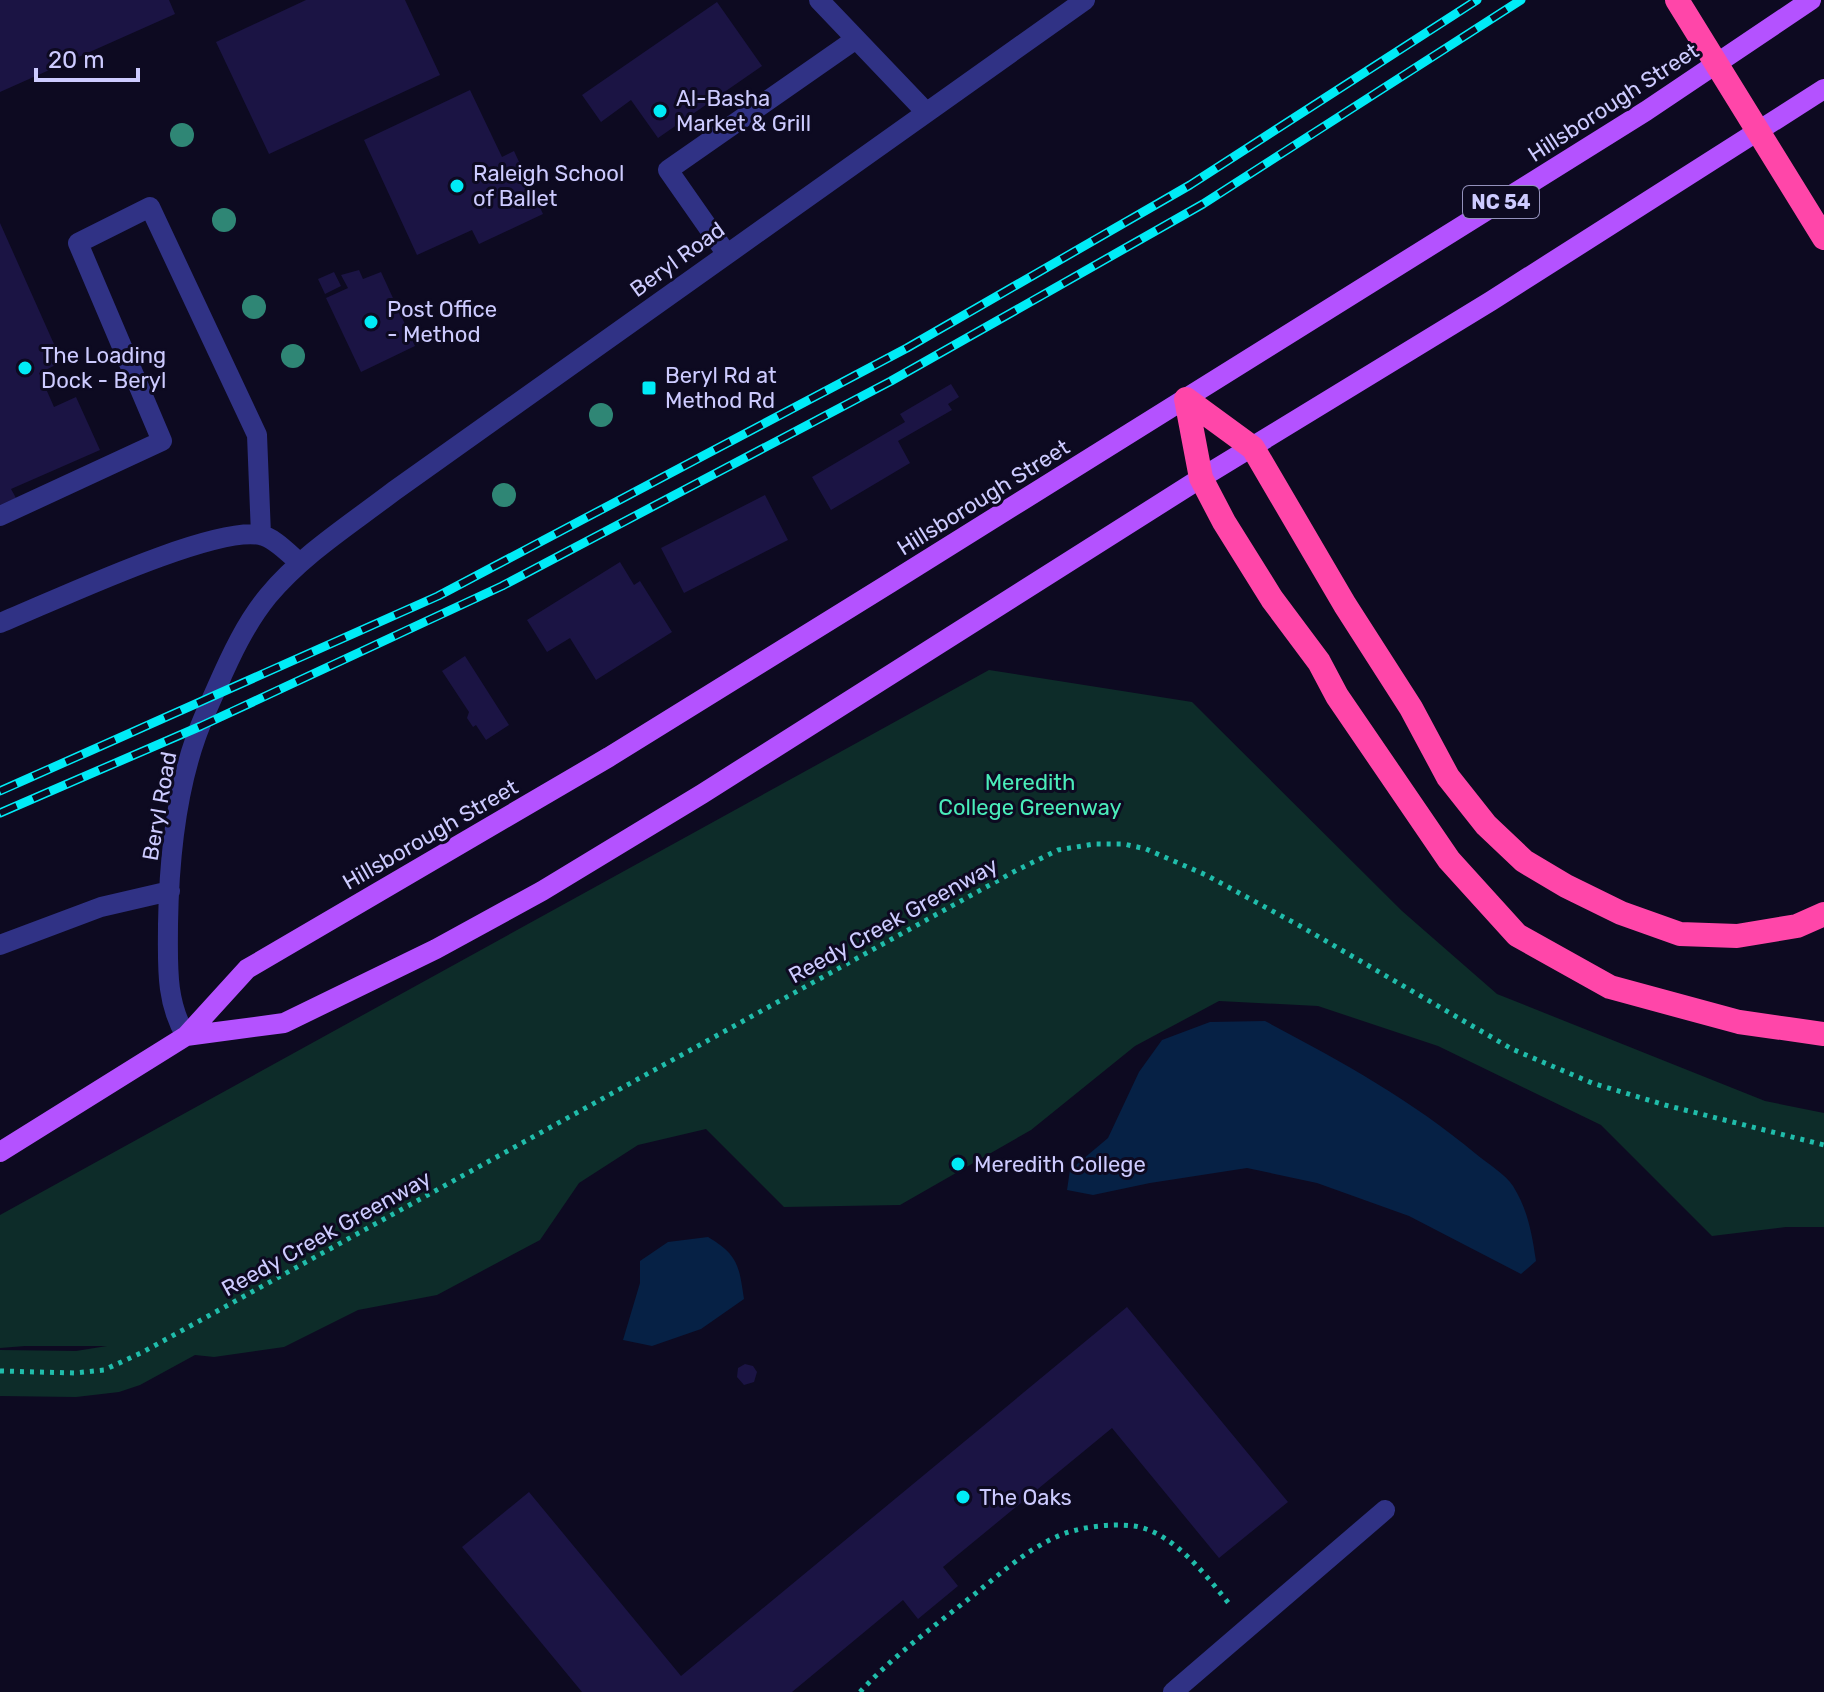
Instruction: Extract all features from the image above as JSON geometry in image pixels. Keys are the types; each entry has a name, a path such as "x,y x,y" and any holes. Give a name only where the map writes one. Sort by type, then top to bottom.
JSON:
{"highway":[{"path":"1677,0 1824,238"},
{"path":"1186,399 1253,448 1345,605 1411,708 1448,777 1486,825 1524,861 1621,913 1680,934 1737,936 1797,926 1824,914"},
{"path":"1186,399 1201,478 1224,522 1272,599 1319,662 1337,696 1449,860 1517,935 1610,987 1739,1022 1824,1034"}],"main road":[{"name":"Hillsborough Street","path":"0,1152 186,1036 247,969 609,757 1646,111 1811,0"},
{"name":"Hillsborough Street","path":"186,1036 284,1023 436,949 542,891 702,794 1201,478 1503,293 1824,89"}],"street":[{"path":"819,0 925,111"},
{"name":"Beryl Road","path":"186,1036 170,1001 168,979 175,829 196,737 231,654 267,597 300,563 406,482 1085,0"},
{"path":"726,253 668,170 856,39"},
{"path":"0,516 162,441 78,243 150,207 257,435 261,535"},
{"path":"0,623 196,545 237,536 261,535 300,563"},
{"path":"0,945 101,907 170,891"},
{"path":"1173,1692 1385,1510"}],"path":[{"name":"Reedy Creek Greenway","path":"0,1371 75,1373 104,1370 143,1352 1017,870 1058,850 1094,844 1124,844 1146,849 1206,875 1512,1049 1592,1083 1665,1105 1824,1145"},
{"path":"860,1692 886,1664 1021,1558 1057,1536 1097,1527 1136,1526 1188,1556 1231,1606"}],"green space":[{"name":"Meredith College Greenway","path":"989,670 1192,702 1402,911 1497,994 1765,1101 1824,1113 1824,1227 1786,1227 1712,1236 1601,1125 1438,1046 1318,1006 1219,1001 1135,1046 1031,1130 900,1205 784,1207 706,1129 638,1145 579,1183 540,1240 437,1295 358,1310 284,1347 214,1357 195,1355 140,1385 119,1392 76,1397 0,1396 0,1350 76,1351 107,1346 0,1348 0,1215"}],"water":[{"path":"1265,1021 1401,1098 1501,1173 1513,1186 1526,1213 1536,1261 1521,1274 1409,1216 1317,1183 1247,1168 1093,1195 1067,1190 1070,1170 1108,1138 1139,1072 1162,1040 1210,1022"},
{"path":"708,1237 726,1250 735,1262 744,1299 701,1329 652,1346 623,1340 640,1283 640,1261 668,1242"}],"building":[{"path":"0,0 169,0 175,14 0,92"},
{"path":"306,0 405,0 440,75 269,154 216,42"},
{"path":"717,2 762,66 658,138 631,100 601,122 582,95"},
{"name":"Raleigh School of Ballet","path":"470,90 502,157 514,151 543,214 479,244 472,230 417,255 364,140"},
{"name":"The Loading Dock - Beryl","path":"0,223 62,362 39,373 54,407 76,397 100,450 11,489 16,498 0,505"},
{"name":"Post Office - Method","path":"359,270 363,279 381,272 415,346 361,372 326,298 348,288 341,275"},
{"path":"334,272 341,286 325,294 318,279"},
{"path":"951,384 959,397 948,404 952,410 898,441 910,463 831,510 812,477 905,422 900,414"},
{"path":"765,495 788,540 684,593 661,548"},
{"path":"620,562 634,585 640,581 672,632 596,680 570,638 547,652 527,620"},
{"path":"465,656 509,725 486,740 467,718 469,712 442,671"},
{"name":"The Oaks","path":"1127,1307 1288,1502 1219,1558 1112,1428 943,1567 958,1586 918,1619 903,1600 792,1692 582,1692 462,1547 529,1492 681,1676"},
{"path":"745,1364 753,1366 757,1372 754,1382 744,1385 737,1377 738,1368"}],"railway":[{"path":"0,791 438,596 907,348 1190,185 1477,0"},
{"path":"0,813 201,726 502,586 891,381 1203,204 1521,0"}],"place":[{"name":"Al-Basha Market & Grill","path":"660,111"},
{"name":"Raleigh School of Ballet","path":"457,186"},
{"name":"Post Office - Method","path":"371,322"},
{"name":"The Loading Dock - Beryl","path":"25,368"},
{"name":"Beryl Rd at Method Rd","path":"649,388"},
{"name":"Meredith College","path":"958,1164"},
{"name":"The Oaks","path":"963,1497"}]}
